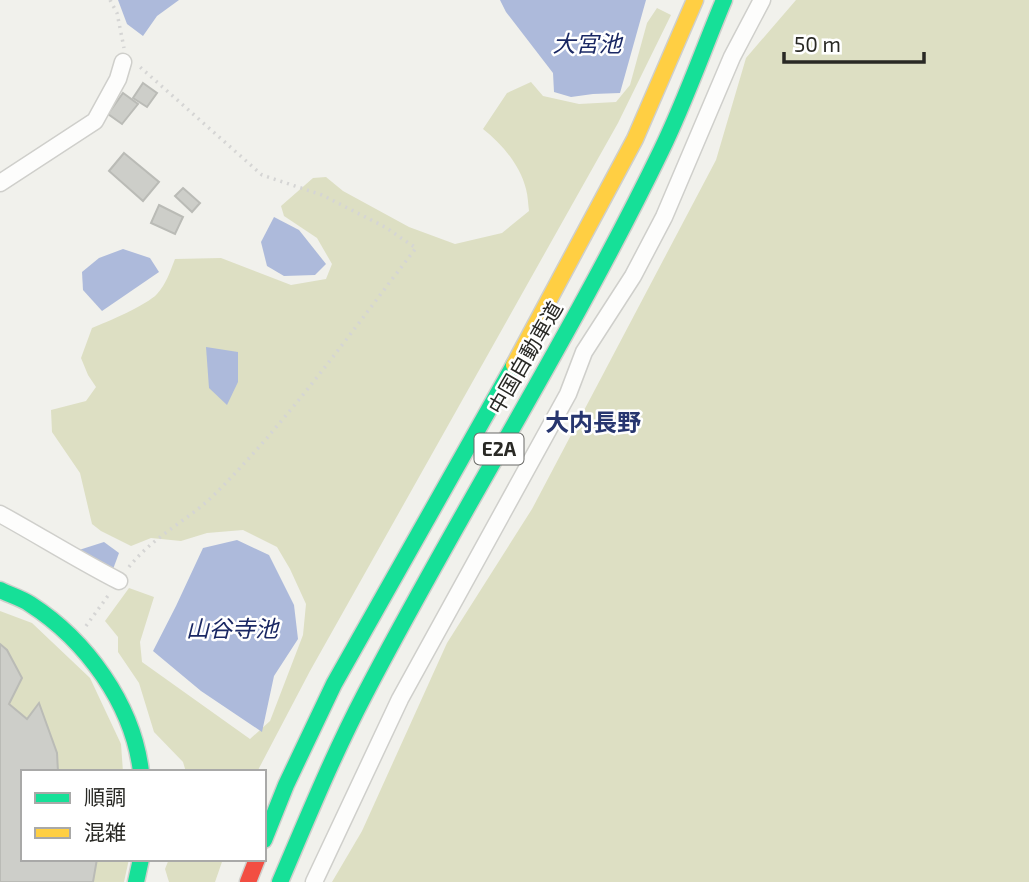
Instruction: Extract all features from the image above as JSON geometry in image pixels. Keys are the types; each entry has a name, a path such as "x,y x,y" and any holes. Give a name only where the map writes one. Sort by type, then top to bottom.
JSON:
{"main road":[{"name":"中国自動車道","path":"280,882 328,768 364,695 456,524 597,276 663,149 724,0"},
{"name":"中国自動車道","path":"266,835 286,785 334,684 526,345 635,139 694,3"},
{"path":"0,590 27,603 76,640 100,668 127,718 141,770"},
{"path":"136,882 141,861"},
{"path":"248,882 256,861"}],"street":[{"path":"314,882 400,699 568,394 584,352 633,276 664,217 732,57 762,0"},
{"path":"0,183 95,121 118,79 123,62"},
{"path":"0,514 118,580"}],"path":[{"path":"110,0 117,13 124,44 123,62"},
{"path":"76,640 140,552 216,494 299,402 416,248 385,227 322,195 262,175 140,67"}],"green space":[{"path":"796,0 1029,0 1029,882 332,882 362,831 447,643 532,509 716,160 746,58"},
{"path":"657,8 671,15 618,123 310,671 258,770 185,770 183,762 154,732 139,683 118,652 118,637 105,621 129,588 154,597 140,642 142,662 250,739 270,721 303,635 306,604 277,547 243,530 207,533 181,541 151,538 131,546 92,524 80,473 52,432 51,410 86,401 96,387 81,358 92,328 126,313 157,294 168,278 175,259 221,258 291,285 326,279 332,264 317,238 284,216 281,206 313,178 326,177 343,191 409,227 455,244 502,233 529,211 527,192 515,163 483,129 507,93 531,82 543,96 579,104 616,102 630,85 647,23"},
{"path":"0,611 32,623 90,678 121,744 123,770 21,770 21,861 129,861 124,882 0,882"},
{"path":"168,861 222,861 215,882 169,882 165,869"}],"water":[{"path":"118,0 179,0 157,16 143,36 127,24"},
{"name":"大宮池","path":"500,0 646,0 620,93 571,97 554,92 553,73 506,12"},
{"path":"274,217 299,230 326,264 315,275 284,276 267,266 261,242"},
{"path":"123,249 150,258 159,272 102,311 83,290 82,272 99,258"},
{"path":"206,347 238,352 238,382 227,405 209,388"},
{"name":"山谷寺池","path":"237,540 269,555 294,605 298,639 274,676 262,732 201,691 153,651 203,548"},
{"path":"104,542 119,553 112,572 79,550"}],"building":[{"path":"143,83 157,93 147,107 133,98"},
{"path":"123,93 138,104 122,124 108,114"},
{"path":"124,153 159,182 143,201 109,171"},
{"path":"183,188 200,203 192,212 175,196"},
{"path":"159,205 183,217 175,234 151,223"},
{"path":"0,644 7,650 22,678 9,704 27,719 39,703 57,753 58,770 21,770 21,861 97,861 93,882 0,882"}],"traffic: fast":[{"path":"280,882 331,764 365,694 626,220 670,132 724,0"},
{"path":"266,835 286,785 334,684 514,365"},
{"path":"0,590 27,602 51,619 88,655 104,676 128,722 141,770"},
{"path":"136,882 141,861"}],"traffic: slow":[{"path":"514,365 635,139 695,0"}],"traffic: jam":[{"path":"248,882 256,861"}],"district":[{"name":"大内長野","path":"593,423"}]}
